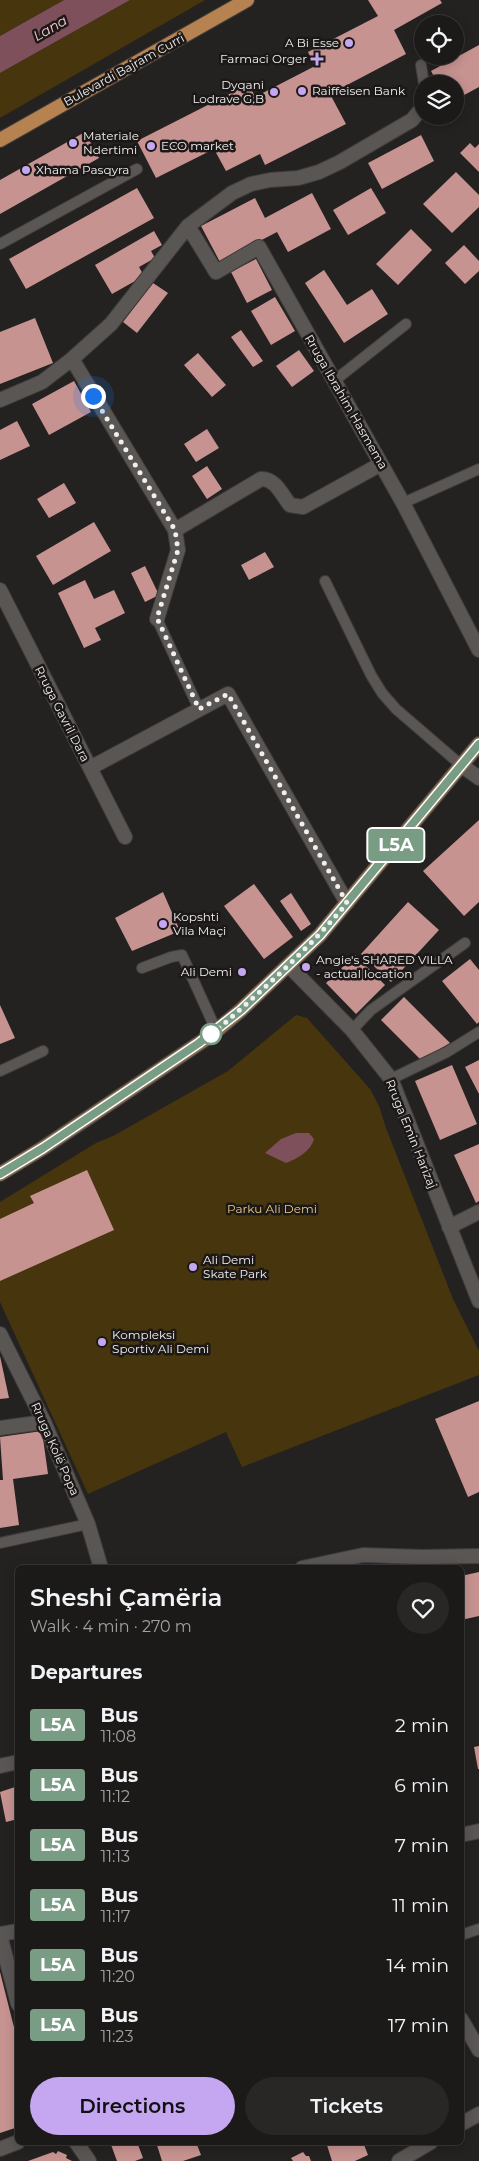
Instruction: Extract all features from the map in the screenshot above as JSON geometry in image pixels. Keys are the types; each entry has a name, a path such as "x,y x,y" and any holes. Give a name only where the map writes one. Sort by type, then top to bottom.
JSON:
{"main road":[{"name":"Bulevardi Bajram Curri","path":"0,140 247,0"},
{"path":"0,1174 43,1148 216,1030 289,966 320,935 479,744"}],"street":[{"path":"0,400 42,382 72,359 110,324 164,259 188,226 232,193 251,184 270,180 298,178 319,172 340,162 414,118"},
{"name":"Rruga Ibrahim Hasmema","path":"188,226 216,272 259,247 403,503 479,650"},
{"path":"72,359 175,530 178,550 157,618"},
{"path":"175,530 261,479 267,478 272,482 290,505 303,507 381,464"},
{"name":"Rruga Gavril Dara","path":"0,590 126,837"},
{"path":"90,768 228,694 347,903"},
{"path":"461,765 479,778"},
{"name":"Rruga Emin Harizaj","path":"289,966 352,1030 391,1079 479,1301"},
{"path":"449,1227 479,1212"},
{"name":"Rruga Kolë Popa","path":"1,1338 44,1422 88,1524 100,1565"},
{"path":"0,1428 44,1422"},
{"path":"314,1565 345,1557 363,1555 479,1556"},
{"path":"0,1766 15,1763"},
{"path":"464,1834 479,1831"},
{"path":"15,1932 0,1935 15,1992"},
{"path":"464,2024 479,2050"},
{"path":"464,2122 478,2115"},
{"path":"0,2149 15,2143"},
{"path":"78,2145 88,2161"},
{"path":"400,2161 426,2145"}],"lane":[{"path":"420,65 422,75"},
{"path":"0,244 137,169"},
{"path":"334,381 406,324"},
{"path":"403,503 479,469"},
{"path":"325,581 371,675 382,693 396,709 461,765"},
{"path":"157,618 199,709"},
{"path":"352,1030 371,1010 464,943"},
{"path":"142,968 182,955 216,1030"},
{"path":"391,1079 446,1052 479,1032"},
{"path":"0,1071 43,1050"},
{"path":"0,1543 88,1524"},
{"path":"464,1934 479,1929"}],"green space":[{"path":"0,0 64,0 0,36"},
{"path":"130,0 205,0 0,118 0,73"},
{"name":"Parku Ali Demi","path":"296,1015 307,1018 370,1089 379,1106 453,1299 479,1351 479,1375 242,1467 226,1432 88,1494 0,1302 0,1202 96,1143 113,1136 228,1071"}],"water":[{"name":"Lana","path":"64,0 130,0 0,73 0,36"},
{"path":"296,1133 309,1133 314,1139 307,1151 299,1157 286,1163 265,1153 281,1139"}],"building":[{"path":"368,0 440,0 442,3 421,15 414,15 414,19 394,30 406,54 330,94 346,124 265,165 260,154 226,171 214,149 156,178 137,141 249,84 255,97 315,66 308,52 378,16"},
{"path":"479,45 479,87 464,95 464,75 433,75 431,71 442,65 464,65 464,53"},
{"path":"85,132 99,158 0,214 0,180"},
{"path":"421,135 434,161 382,189 368,163"},
{"path":"470,143 475,148 479,144 479,172 460,153"},
{"path":"456,172 479,195 479,207 452,233 423,204"},
{"path":"137,188 154,218 26,289 9,259"},
{"path":"371,188 386,213 348,235 333,210"},
{"path":"312,193 331,229 288,252 277,232 220,262 201,226 255,198 265,218"},
{"path":"411,229 432,250 398,285 376,264"},
{"path":"154,231 162,245 151,251 155,258 139,267 144,276 112,294 95,265"},
{"path":"464,245 479,261 479,271 465,284 445,263"},
{"path":"256,259 272,290 247,303 231,272"},
{"path":"324,270 347,305 372,289 388,314 344,343 305,283"},
{"path":"153,283 168,293 137,333 123,322"},
{"path":"275,297 295,331 271,345 251,311"},
{"path":"35,318 53,363 0,384 0,332"},
{"path":"241,330 263,361 253,367 231,337"},
{"path":"299,350 314,371 292,387 276,366"},
{"path":"198,353 226,385 212,397 184,365"},
{"path":"74,381 91,412 49,435 32,404"},
{"path":"17,421 30,446 0,460 0,430"},
{"path":"207,429 219,448 196,462 184,444"},
{"path":"207,466 222,489 207,499 192,476"},
{"path":"64,483 76,503 49,518 37,499"},
{"path":"94,522 111,551 53,585 36,556"},
{"path":"265,552 274,567 249,580 241,565"},
{"path":"145,566 159,595 145,602 131,573"},
{"path":"85,580 94,599 114,590 125,613 95,628 101,640 84,648 58,593"},
{"path":"479,820 479,902 464,916 423,871"},
{"path":"254,884 293,937 264,959 224,906"},
{"path":"163,892 180,931 132,951 115,918"},
{"path":"291,893 311,924 301,931 280,901"},
{"path":"408,902 439,930 391,982 361,954"},
{"path":"355,955 385,985 356,1014 326,983"},
{"path":"470,959 479,970 479,1022 477,1024 442,981"},
{"path":"404,997 450,1043 421,1060 381,1020"},
{"path":"0,1005 15,1038 0,1044"},
{"path":"479,1060 479,1094 465,1067"},
{"path":"452,1065 477,1124 440,1140 415,1081"},
{"path":"479,1144 479,1201 476,1203 454,1155"},
{"path":"87,1170 114,1230 0,1281 0,1219 34,1203 30,1196"},
{"path":"0,1356 9,1398 0,1399"},
{"path":"479,1401 479,1492 468,1497 435,1419"},
{"path":"42,1431 48,1474 13,1479 19,1525 0,1528 0,1480 3,1480 0,1437"},
{"path":"479,1572 479,1616 464,1619 464,1575"},
{"path":"479,1746 479,1769 478,1769 474,1747"},
{"path":"15,1787 15,1820 6,1822 0,1792"},
{"path":"0,1972 15,2031 15,2128 0,2133"},
{"path":"111,2145 138,2145 143,2158 135,2161 117,2161"},
{"path":"157,2145 197,2145 201,2155 183,2161 162,2161"},
{"path":"327,2145 364,2145 368,2155 355,2161 332,2161"},
{"path":"58,2151 67,2155 66,2158 72,2161 28,2161 53,2152 56,2154"},
{"path":"303,2152 306,2156 309,2156 311,2161 293,2161 291,2158"}],"bus line":[{"name":"L5A","path":"0,1174 43,1148 210,1036 241,1010 320,935 479,744"}],"place":[{"name":"A Bi Esse","path":"349,43"},
{"name":"Farmaci Orger","path":"317,59"},
{"name":"Raiffeisen Bank","path":"302,91"},
{"name":"Dyqani Lodrave G.B","path":"274,92"},
{"name":"Materiale Ndertimi","path":"73,143"},
{"name":"ECO market","path":"151,146"},
{"name":"Xhama Pasqyra","path":"26,170"},
{"name":"Kopshti Vila Maçi","path":"163,924"},
{"name":"Angie's SHARED VILLA - actual location","path":"306,967"},
{"name":"Ali Demi","path":"242,972"},
{"name":"Ali Demi Skate Park","path":"193,1267"},
{"name":"Kompleksi Sportiv Ali Demi","path":"102,1342"}],"route":[{"path":"93,396 175,530 178,550 157,618 199,709 228,694 347,903 320,935 289,966 210,1036 211,1034"}]}
